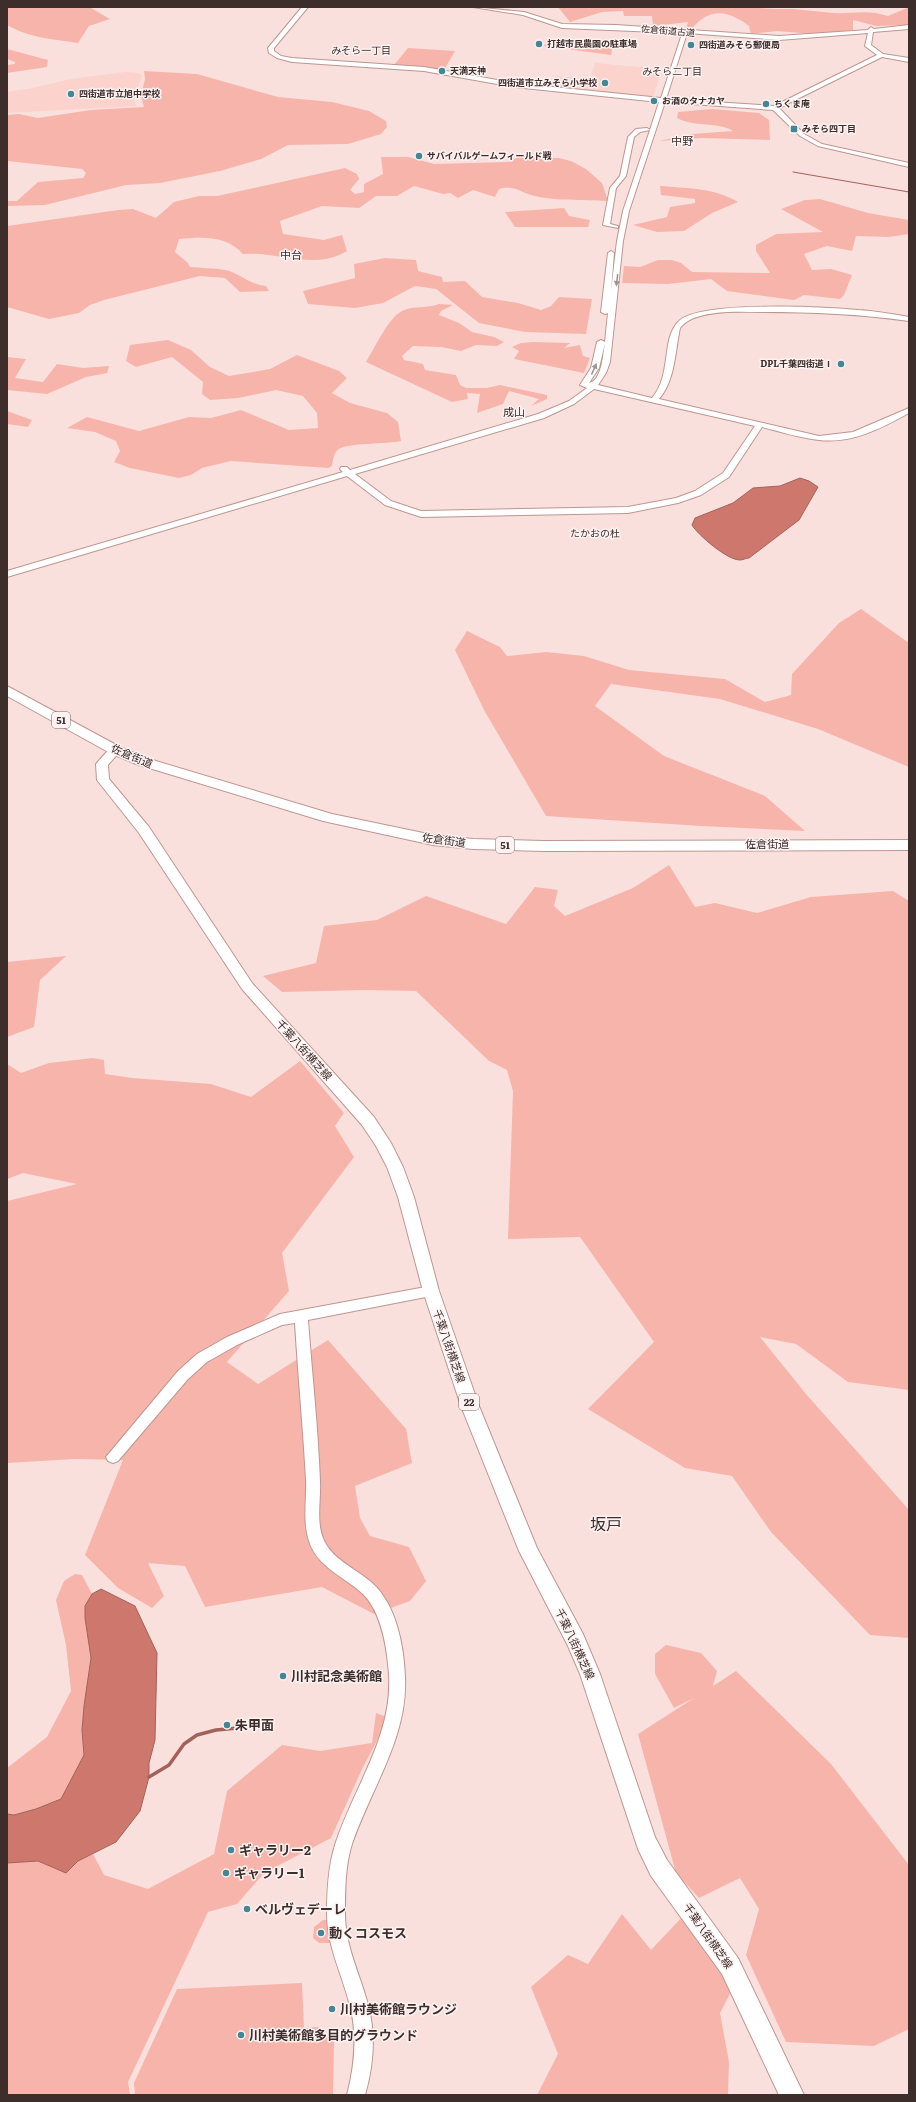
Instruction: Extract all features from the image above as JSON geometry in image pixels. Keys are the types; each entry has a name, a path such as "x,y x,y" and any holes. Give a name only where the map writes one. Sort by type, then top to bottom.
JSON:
{"highway":[{"name":"佐倉街道","path":"7,690 115,750 166,770 329,818 433,840 473,844 543,846 763,844 909,845"}],"main road":[{"name":"千葉八街横芝線","path":"115,750 102,764 103,780 144,830 247,986 363,1116 383,1143 406,1197 431,1291 470,1406 529,1551 576,1641 590,1674 646,1841 659,1868 730,1966 761,2028 779,2072 792,2095"}],"street":[{"path":"305,7 271,48 271,52 275,55 292,60 424,69 514,86 660,100 775,108 880,55"},
{"name":"佐倉街道古道","path":"476,7 524,14 562,26 616,26 683,32 795,38 909,27"},
{"path":"871,30 867,45 880,55 909,60"},
{"path":"589,386 601,346 610,262 616,227 646,139 685,34 683,32"},
{"path":"646,139 647,130 660,100"},
{"path":"775,108 802,135 820,145 909,165"},
{"path":"616,227 606,225 613,188 623,176 631,137 638,130 647,130"},
{"path":"7,574 531,414 555,404 589,386 602,374 606,362 620,241 630,187"},
{"path":"654,400 662,391 666,382 676,328 682,321 695,315 722,310 825,310 859,312 909,319"},
{"path":"589,386 807,437 833,439 845,438 872,430 909,410"},
{"path":"346,470 388,504 406,511 421,514 628,510 678,500 713,485 726,475 760,425"},
{"path":"7,570 346,470"},
{"path":"113,1457 183,1375 202,1358 232,1340 280,1320 431,1291"},
{"path":"301,1315 313,1482 314,1534 320,1550 331,1563 368,1589 382,1607 397,1675 396,1706 386,1746 344,1846 338,1882 336,1918 339,1946 361,2014 363,2039 362,2076 356,2095"}],"shaded area":[{"path":"7,7 91,8 110,19 89,26 78,43 24,33 7,25"},
{"path":"558,7 750,7 833,13 867,12 888,16 909,7 909,25 876,26 853,20 853,30 813,34 777,31 751,34 749,26 726,14 711,14 705,17 691,30 686,29 688,22 653,26 652,16 624,16 623,11 602,12 570,22"},
{"path":"550,39 613,44 611,55 544,46"},
{"path":"408,48 455,51 444,70 394,65"},
{"path":"7,49 48,60 47,67 7,73 7,65 15,64 15,62 7,59"},
{"name":"四街道市立みそら小学校","path":"595,63 662,69 653,97 550,87 555,76 593,79 594,75 591,75"},
{"path":"144,71 197,74 278,97 332,102 369,111 386,121 387,127 381,134 348,144 288,145 261,159 220,171 160,183 126,185 45,205 7,206 7,201 17,201 38,182 83,178 86,173 82,169 7,161 7,115 19,114 38,118 91,110 144,107 141,95 145,79"},
{"name":"四街道市立旭中学校","path":"125,72 139,73 142,76 137,91 133,97 136,106 7,113 7,92 33,88 71,79"},
{"path":"712,109 759,113 769,120 770,140 702,138 659,141 692,134 733,131 720,126 692,123 677,118 678,112"},
{"path":"521,156 559,158 571,161 586,169 602,183 608,201 550,199 508,188 499,189 495,197 473,190 458,198 450,193 443,194 414,186 397,196 376,196 359,208 322,206 280,221 283,234 324,240 342,235 347,251 335,257 309,260 269,255 243,254 229,243 222,240 205,238 179,239 175,252 188,263 190,267 225,270 255,284 266,286 269,291 240,292 225,278 200,276 104,300 90,305 79,313 49,319 7,307 7,226 133,209 156,218 174,202 199,196 217,196 345,168 357,174 359,179 350,190 355,194 364,192 364,184 383,174 381,157 408,157 434,164 508,162"},
{"path":"660,186 710,191 729,197 738,202 712,213 684,231 657,232 633,225 667,217 670,207 695,203 695,199 661,195"},
{"path":"820,199 868,213 909,220 909,234 888,237 856,236 852,251 827,246 804,254 812,270 831,269 852,275 844,295 840,299 804,295 794,300 727,291 711,279 668,284 622,283 624,266 640,267 658,260 672,260 681,263 692,272 770,273 756,251 756,245 776,234 823,232 781,209 805,200"},
{"path":"564,208 569,216 590,220 588,227 515,227 505,212"},
{"path":"385,258 416,260 418,271 442,277 443,282 465,281 482,297 518,303 541,310 551,306 559,297 592,299 586,334 525,332 479,323 436,289 415,286 383,303 355,308 308,304 303,291 355,278 354,264"},
{"path":"439,304 453,305 441,311 439,315 459,323 472,332 494,337 504,342 497,346 476,345 461,351 441,347 413,346 402,356 404,360 423,364 425,370 456,375 460,385 466,388 487,388 500,385 547,395 547,399 531,406 539,399 509,391 503,404 477,413 480,394 467,393 468,399 452,402 366,362 387,326 397,314 407,309"},
{"path":"168,340 191,350 210,367 229,376 270,369 297,355 339,371 347,378 332,393 350,403 387,413 398,422 401,441 343,447 336,452 332,466 328,468 231,461 202,468 191,475 179,478 130,468 114,462 120,451 116,441 95,432 67,428 87,417 139,431 189,417 211,418 241,410 289,430 318,428 317,413 303,396 276,390 238,398 210,400 202,394 203,382 172,357 136,367 126,361 130,345"},
{"path":"521,343 570,343 564,348 580,345 583,356 590,358 584,373 514,359 519,351 512,347"},
{"path":"7,357 26,359 15,378 43,382 57,364 83,368 109,366 107,373 86,377 47,394 7,390"},
{"path":"7,411 32,420 28,427 7,424"},
{"path":"800,478 809,481 818,487 799,520 749,558 740,560 734,559 721,552 706,540 692,525 695,518 733,503 753,488 780,486"},
{"path":"861,609 909,643 909,767 818,729 720,699 611,684 595,706 664,756 765,796 805,831 546,816 484,710 455,650 467,631 500,647 507,656 546,652 584,656 629,670 725,679 765,702 791,695 792,674 839,623"},
{"path":"669,865 695,907 715,903 757,913 811,897 893,891 909,901 909,1390 848,1382 796,1344 760,1337 806,1394 909,1510 909,1638 870,1635 771,1532 732,1476 685,1468 588,1409 654,1342 580,1237 508,1239 513,1091 507,1070 489,1061 416,991 364,990 282,992 263,976 316,963 324,926 377,920 426,896 506,924 535,887 558,890 554,906 565,916 633,888"},
{"path":"66,956 40,980 34,1027 7,1037 7,962"},
{"path":"93,1058 104,1060 105,1074 132,1078 211,1084 251,1097 300,1061 344,1113 335,1126 354,1157 282,1253 289,1291 227,1362 258,1384 328,1340 406,1429 412,1463 355,1486 360,1518 370,1536 409,1547 426,1581 410,1601 374,1614 322,1587 205,1607 185,1566 148,1563 164,1596 152,1608 118,1588 85,1555 123,1460 75,1459 7,1463 7,1201 77,1184 23,1173 7,1179 7,1064 21,1073 49,1063"},
{"path":"75,1574 82,1575 92,1594 85,1606 91,1658 82,1730 84,1755 61,1799 36,1809 14,1815 7,1814 7,1768 47,1737 71,1691 66,1645 56,1600 64,1581"},
{"path":"101,1589 135,1606 157,1653 155,1740 149,1763 149,1777 140,1811 116,1842 78,1861 66,1873 38,1861 7,1863 7,1814 14,1815 36,1809 61,1799 84,1755 82,1730 91,1658 85,1618 85,1606 92,1594"},
{"path":"666,1645 701,1653 717,1671 713,1686 736,1671 831,1764 909,1865 909,2029 874,2046 786,2042 746,1955 759,1909 740,1878 699,1898 676,1873 638,1734 694,1698 674,1708 655,1674 655,1654"},
{"path":"376,1713 389,1718 363,1767 331,1838 264,1873 237,1904 208,1912 128,2082 130,2095 7,2095 7,1863 38,1861 66,1873 78,1861 93,1854 104,1875 148,1889 214,1854 227,1791 282,1745 320,1751 372,1743"},
{"path":"622,1914 651,1950 685,1914 733,1988 720,2013 729,2062 728,2095 537,2095 558,2054 531,1987 568,1955 588,1964"},
{"path":"323,1920 328,1920 330,1943 319,1943 313,1938 314,1927"},
{"name":"川村美術館多目的グラウンド","path":"302,1983 304,2028 318,2027 334,2042 333,2095 135,2095 134,2083 177,1989"}],"waterway":[{"path":"793,172 909,192"},
{"path":"149,1777 169,1765 184,1744 197,1735 216,1730 238,1728"}],"place":[{"name":"打越市民農園の駐車場","path":"539,44"},
{"name":"四街道みそら郵便局","path":"691,45"},
{"name":"天満天神","path":"442,71"},
{"name":"四街道市立みそら小学校","path":"605,83"},
{"name":"四街道市立旭中学校","path":"71,94"},
{"name":"お酒のタナカヤ","path":"654,101"},
{"name":"ちくま庵","path":"766,104"},
{"name":"みそら四丁目","path":"794,129"},
{"name":"サバイバルゲームフィールド戦","path":"419,156"},
{"name":"DPL千葉四街道Ⅰ","path":"841,364"},
{"name":"川村記念美術館","path":"283,1676"},
{"name":"朱甲面","path":"227,1725"},
{"name":"ギャラリー2","path":"231,1850"},
{"name":"ギャラリー1","path":"226,1873"},
{"name":"ベルヴェデーレ","path":"247,1909"},
{"name":"動くコスモス","path":"321,1933"},
{"name":"川村美術館ラウンジ","path":"332,2009"},
{"name":"川村美術館多目的グラウンド","path":"241,2035"}],"district":[{"name":"みそら一丁目","path":"361,50"},
{"name":"みそら二丁目","path":"672,71"},
{"name":"中野","path":"682,141"},
{"name":"中台","path":"291,255"},
{"name":"成山","path":"514,412"},
{"name":"たかおの杜","path":"595,533"},
{"name":"坂戸","path":"606,1524"}]}
